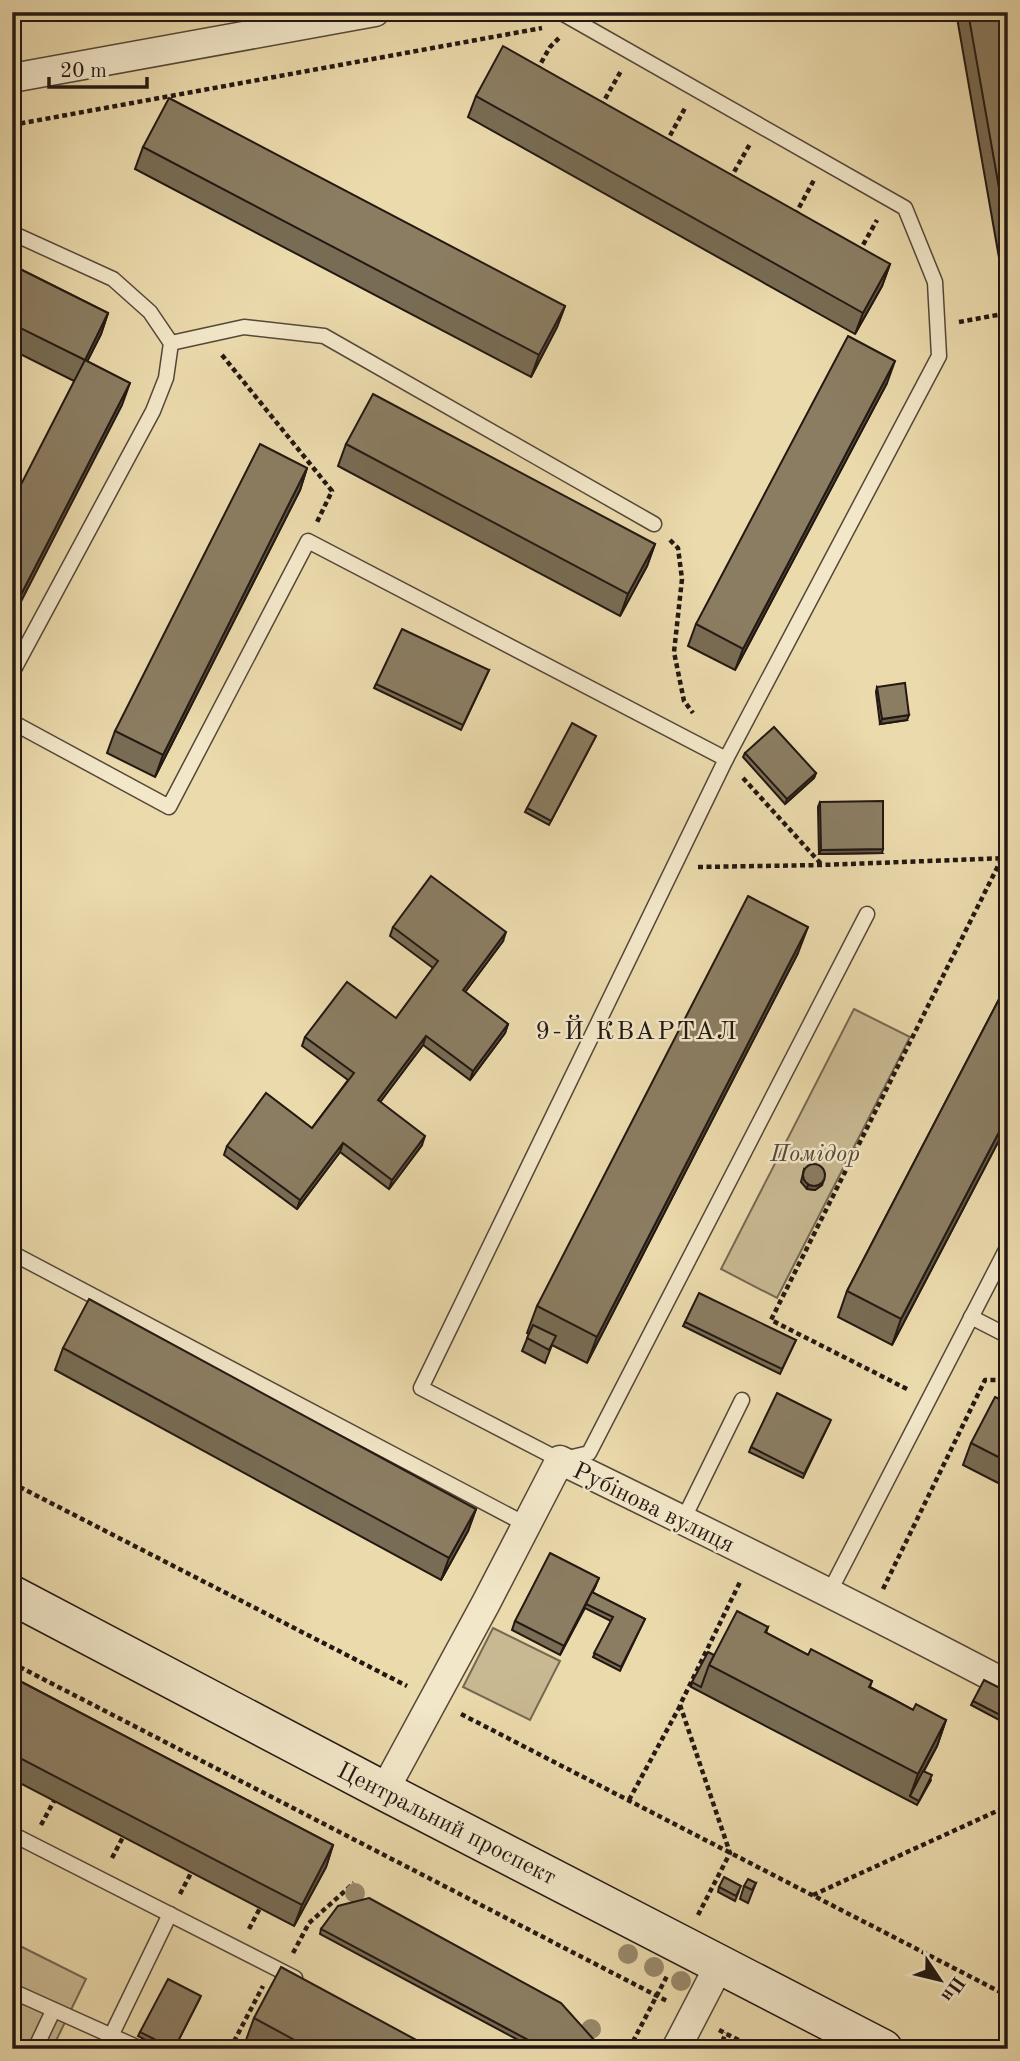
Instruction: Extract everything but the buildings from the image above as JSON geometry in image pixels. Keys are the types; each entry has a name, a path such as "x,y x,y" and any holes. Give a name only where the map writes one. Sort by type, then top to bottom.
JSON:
{"main road":[{"name":"Центральний проспект","path":"12,1595 883,2049"}],"street":[{"path":"12,79 375,12"},
{"name":"Рубінова вулиця","path":"384,1791 560,1460 753,1556 830,1591 1008,1685"},
{"path":"676,2049 720,1964"}],"lane":[{"path":"560,12 905,208 935,282 939,356 726,759 421,1388 560,1460 589,1453 867,914"},
{"path":"12,233 113,279 150,312 171,343 166,378 153,411 12,673"},
{"path":"171,343 244,327 324,336 654,524"},
{"path":"12,722 169,807 308,541 726,759"},
{"path":"830,1591 1008,1246"},
{"path":"12,1253 527,1525"},
{"path":"971,1317 1008,1336"},
{"path":"683,1520 742,1400"},
{"path":"12,1834 310,1986"},
{"path":"112,2034 170,1914"},
{"path":"12,1991 141,2049"},
{"path":"35,2049 53,2011"}],"path":[{"path":"12,125 626,12"},
{"path":"533,76 550,47 576,21"},
{"path":"599,111 631,52"},
{"path":"663,147 696,89"},
{"path":"728,183 760,126"},
{"path":"792,220 824,162"},
{"path":"857,256 889,199"},
{"path":"938,326 1008,313"},
{"path":"206,336 331,491 308,541"},
{"path":"654,524 678,548 682,579 674,652 684,701 726,759 822,866"},
{"path":"673,867 822,866 1008,858"},
{"path":"928,1400 771,1320 1000,860"},
{"path":"871,1613 985,1380 1008,1380"},
{"path":"12,1483 1008,1996"},
{"path":"629,1800 680,1705 753,1556"},
{"path":"12,1662 657,1995 756,2049"},
{"path":"629,2049 730,1853 680,1705"},
{"path":"812,1895 1008,1806"},
{"path":"719,2049 726,2034"}],"green space":[{"name":"Помідор","path":"854,1009 910,1037 777,1298 721,1269"},
{"path":"493,1628 560,1661 530,1720 463,1687"},
{"path":"12,1942 86,1979 52,2049 12,2049"}],"district":[{"name":"9-Й КВАРТАЛ","path":"637,1030"}]}
